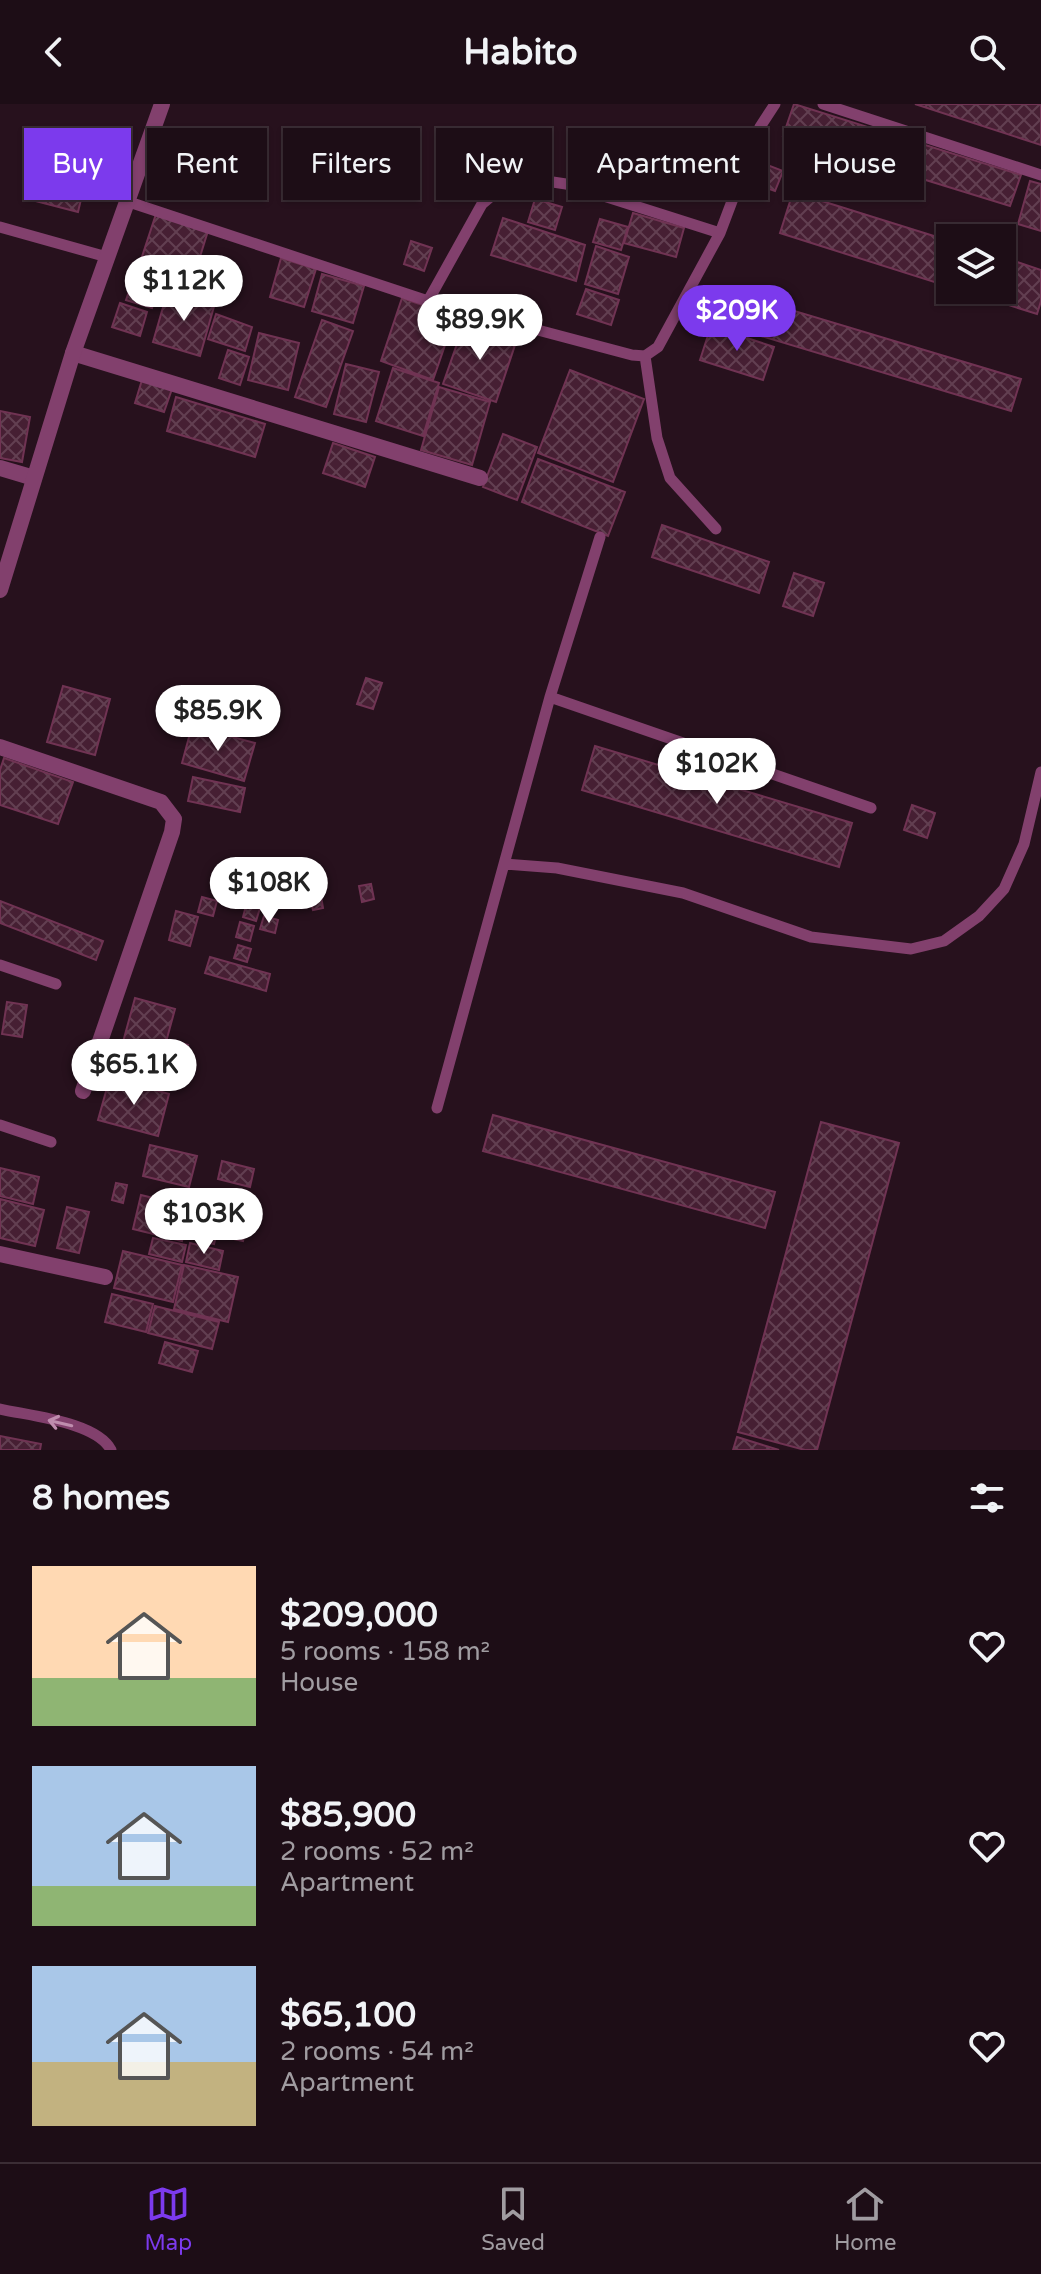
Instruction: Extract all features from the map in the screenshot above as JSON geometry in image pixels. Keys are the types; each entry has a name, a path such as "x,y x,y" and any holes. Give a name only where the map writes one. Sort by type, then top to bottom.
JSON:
{"street":[{"path":"0,590 73,353 162,104"},
{"path":"73,353 480,478"},
{"path":"0,468 34,478"},
{"path":"0,747 161,802 174,819 83,1091"},
{"path":"0,1254 105,1277"}],"lane":[{"path":"126,201 428,301 645,356 658,347 720,233 760,127 775,104"},
{"path":"823,104 1041,175"},
{"path":"428,301 482,204 501,188 526,178 566,184 720,233"},
{"path":"0,227 107,257"},
{"path":"645,356 657,438 670,478 716,529"},
{"path":"437,1108 550,697 600,537"},
{"path":"550,697 871,808"},
{"path":"504,864 557,868 683,893 811,937 911,949 944,941 979,916 1004,889 1024,844 1041,772"},
{"path":"0,965 56,984"},
{"path":"0,1125 51,1142"},
{"path":"0,1409 90,1430 108,1443 111,1450"}],"building":[{"path":"794,104 871,128 786,128"},
{"path":"915,104 1041,104 1041,145"},
{"path":"924,145 1021,175 1010,206 924,179"},
{"path":"768,165 783,171 775,191 768,189"},
{"path":"1030,181 1041,184 1041,231 1018,224"},
{"path":"32,200 81,200 78,212"},
{"path":"535,200 562,207 555,230 528,222"},
{"path":"790,200 819,200 936,237 936,283 780,233"},
{"path":"633,213 684,228 676,257 624,243"},
{"path":"156,214 208,231 189,292 136,275"},
{"path":"503,218 585,245 576,281 491,255"},
{"path":"600,219 628,227 621,250 593,242"},
{"path":"411,241 432,248 424,271 404,264"},
{"path":"596,246 629,257 618,294 585,284"},
{"path":"281,258 316,269 304,307 270,297"},
{"path":"1016,262 1041,270 1041,301 1037,314 1005,304 1016,304"},
{"path":"322,274 364,286 353,323 312,311"},
{"path":"134,277 159,286 152,308 126,300"},
{"path":"586,289 619,300 611,325 577,314"},
{"path":"168,290 215,303 200,356 153,342"},
{"path":"731,292 1021,379 1011,411 721,324"},
{"path":"402,298 455,316 433,380 381,361"},
{"path":"120,303 147,312 140,336 112,327"},
{"path":"216,314 252,327 245,351 208,339"},
{"path":"322,320 353,331 326,407 295,397"},
{"path":"465,321 517,339 496,402 443,384"},
{"path":"711,326 774,347 763,380 700,360"},
{"path":"259,333 299,343 288,390 248,380"},
{"path":"228,350 249,357 240,385 219,378"},
{"path":"346,364 379,372 366,422 334,414"},
{"path":"393,368 439,383 423,436 376,421"},
{"path":"570,370 644,399 613,482 538,453"},
{"path":"142,380 172,389 164,412 135,403"},
{"path":"439,387 490,402 472,465 421,450"},
{"path":"176,397 265,424 255,457 167,431"},
{"path":"0,411 30,417 22,462 0,458"},
{"path":"503,434 537,447 517,500 483,487"},
{"path":"333,443 375,457 365,487 323,473"},
{"path":"538,459 625,492 608,536 522,502"},
{"path":"662,525 769,562 759,593 652,557"},
{"path":"794,573 824,583 813,616 783,606"},
{"path":"366,678 382,683 373,709 357,704"},
{"path":"63,686 110,699 95,755 47,742"},
{"path":"192,726 255,743 244,781 182,763"},
{"path":"595,746 852,823 839,867 582,790"},
{"path":"4,758 73,782 58,824 0,805 0,770"},
{"path":"193,777 245,788 240,812 188,801"},
{"path":"912,805 935,813 927,838 904,830"},
{"path":"271,860 286,865 282,879 267,874"},
{"path":"290,861 306,865 301,880 286,876"},
{"path":"371,884 374,899 362,902 359,886"},
{"path":"321,896 323,908 313,910 310,898"},
{"path":"202,897 217,901 213,916 198,912"},
{"path":"0,901 103,941 96,960 0,923"},
{"path":"247,902 261,905 256,921 243,917"},
{"path":"176,911 198,917 190,946 169,940"},
{"path":"264,916 278,920 275,933 260,929"},
{"path":"240,922 254,926 250,941 236,937"},
{"path":"238,945 251,949 247,962 234,958"},
{"path":"210,957 270,974 266,991 205,973"},
{"path":"135,998 175,1009 163,1053 123,1042"},
{"path":"7,1002 27,1005 22,1037 2,1034"},
{"path":"170,1040 188,1045 182,1067 163,1061"},
{"path":"110,1077 169,1094 158,1136 98,1120"},
{"path":"493,1115 775,1192 765,1228 483,1151"},
{"path":"821,1122 899,1143 817,1450 805,1450 738,1432"},
{"path":"150,1145 197,1156 189,1187 143,1176"},
{"path":"222,1161 254,1169 250,1187 218,1179"},
{"path":"0,1168 39,1177 33,1204 0,1196"},
{"path":"116,1183 127,1185 123,1203 112,1200"},
{"path":"141,1195 190,1207 182,1241 133,1229"},
{"path":"0,1199 44,1210 35,1246 0,1238"},
{"path":"227,1203 251,1208 243,1241 220,1236"},
{"path":"67,1207 89,1212 79,1253 57,1248"},
{"path":"193,1209 221,1216 214,1244 186,1237"},
{"path":"153,1238 186,1245 182,1262 149,1254"},
{"path":"190,1243 223,1251 219,1270 186,1262"},
{"path":"123,1251 182,1265 173,1302 114,1288"},
{"path":"184,1265 238,1277 228,1322 174,1309"},
{"path":"112,1294 153,1304 146,1332 105,1322"},
{"path":"155,1306 219,1322 212,1349 148,1333"},
{"path":"165,1342 198,1351 192,1372 159,1363"},
{"path":"0,1436 41,1444 40,1450 0,1450"},
{"path":"737,1437 779,1450 733,1450"}]}
